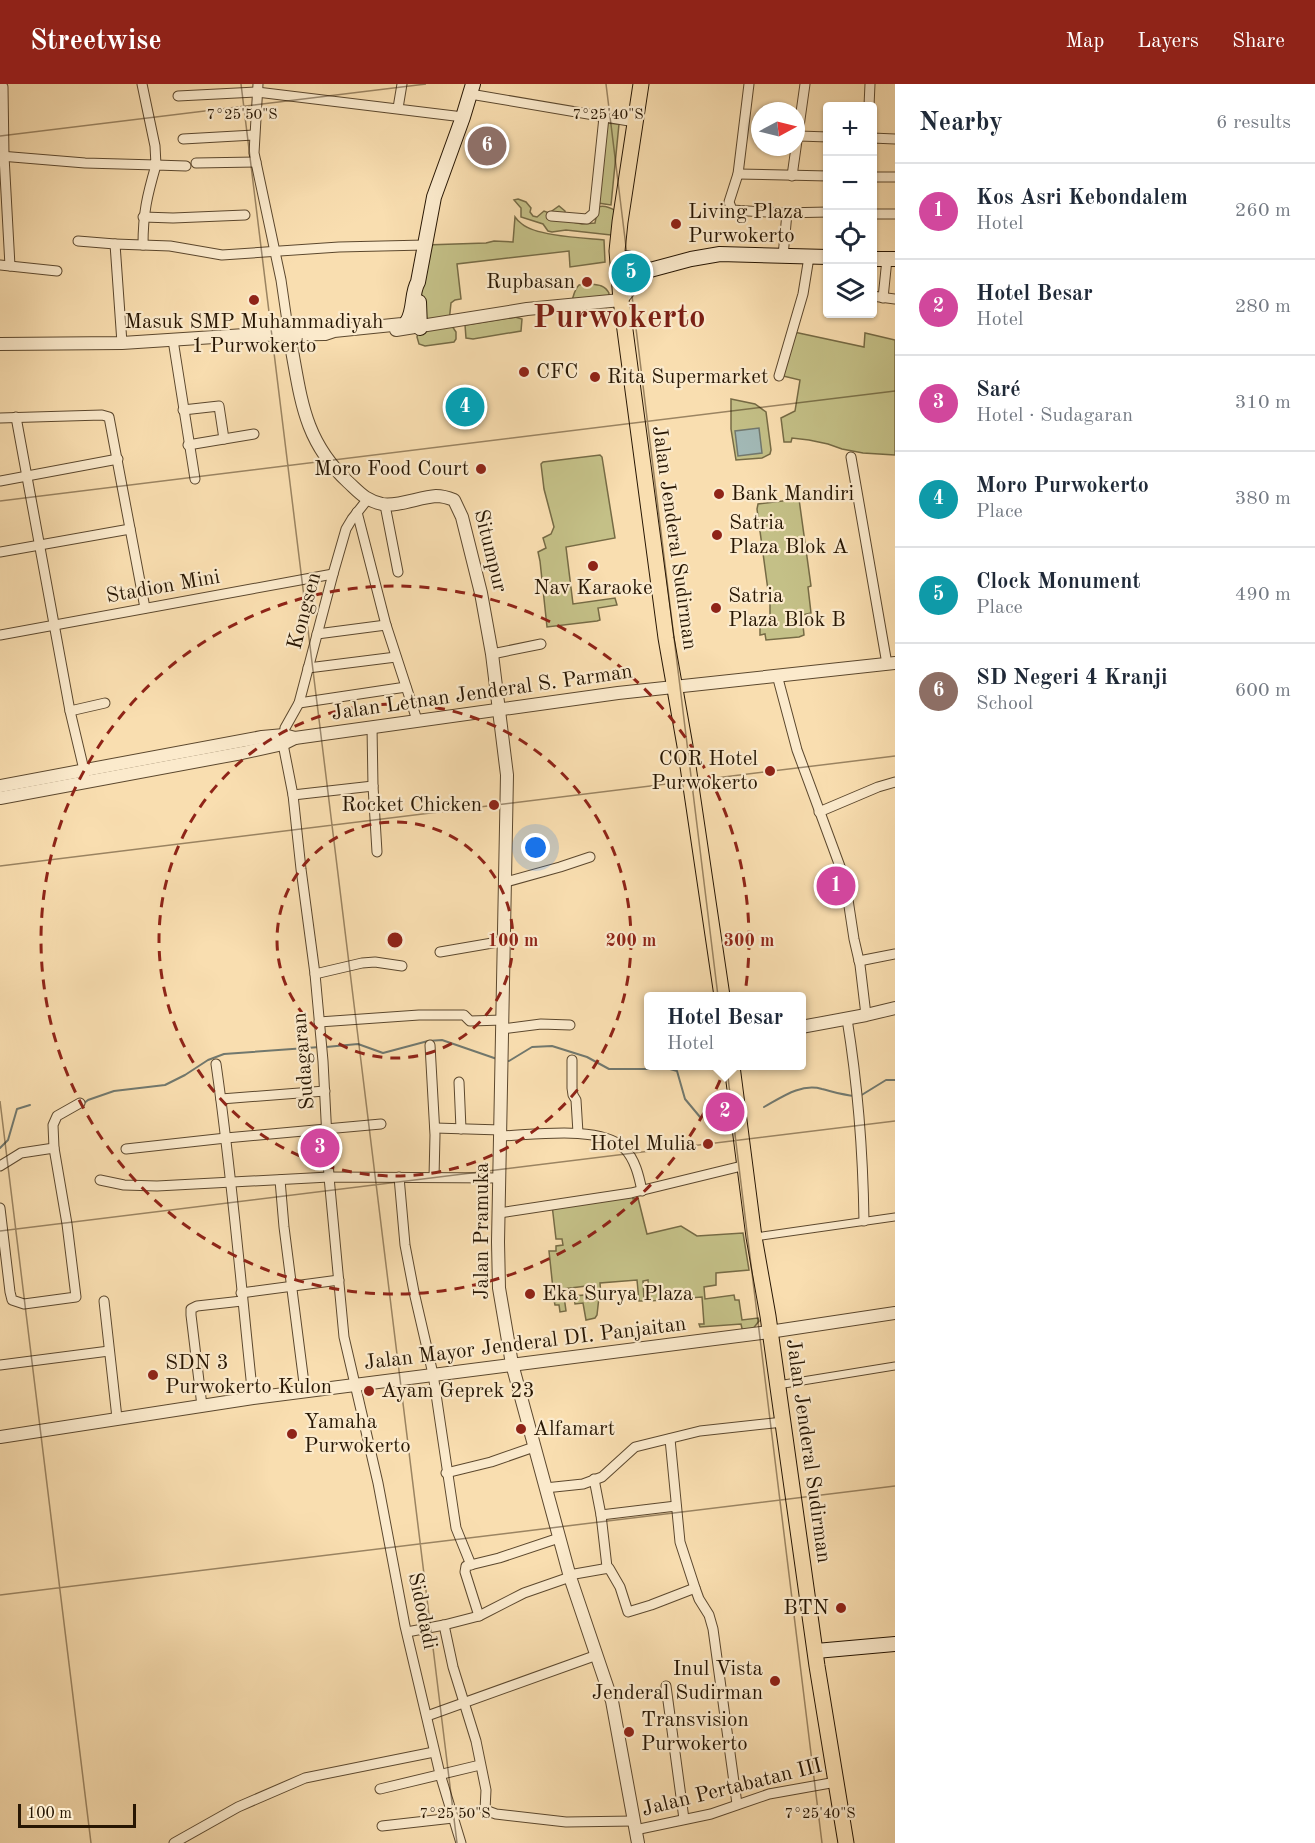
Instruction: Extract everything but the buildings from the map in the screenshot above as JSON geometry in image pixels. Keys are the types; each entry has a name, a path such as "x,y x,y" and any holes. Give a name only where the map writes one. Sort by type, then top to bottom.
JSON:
{"main road":[{"name":"Jalan Jenderal Sudirman","path":"641,84 620,222 618,269 651,528 721,992"},
{"path":"413,325 417,289 434,197 471,89"},
{"path":"618,269 624,258 628,258 639,267 650,270 720,254 823,257"},
{"name":"Jalan Jenderal Sudirman","path":"733,1070 754,1237 846,1843"},
{"path":"816,1651 895,1644"}],"street":[{"path":"142,84 155,146 156,165 143,217 143,245"},
{"path":"398,108 402,84"},
{"path":"749,84 738,174 729,202 732,210 823,212"},
{"path":"803,102 805,84"},
{"path":"869,102 870,84"},
{"path":"3,87 5,266 57,271"},
{"path":"257,88 254,135 256,162 266,204 289,335"},
{"path":"178,96 257,88 463,117"},
{"path":"471,89 635,122"},
{"path":"551,216 587,219 594,213 604,117"},
{"path":"183,139 254,135"},
{"path":"805,135 823,137"},
{"path":"877,138 895,139"},
{"path":"2,156 85,163 186,166"},
{"path":"792,176 795,156"},
{"path":"196,163 256,162"},
{"path":"738,174 823,176"},
{"path":"877,177 895,177"},
{"path":"783,256 787,213"},
{"path":"877,214 895,214"},
{"path":"143,217 245,215"},
{"path":"78,241 170,246 222,255 425,245"},
{"path":"115,244 122,343"},
{"path":"779,376 803,294 809,257"},
{"path":"885,259 878,297 895,299"},
{"path":"0,344 122,343 245,335 366,331 518,310 621,300 650,270"},
{"name":"Situmpur","path":"289,335 306,421 323,454 343,477 367,500 386,505 439,496 454,500 458,504 481,593 500,710"},
{"path":"173,340 195,479"},
{"path":"183,410 219,406 224,439"},
{"path":"15,417 69,711 85,777"},
{"path":"0,418 109,417 145,608"},
{"path":"188,445 254,434"},
{"path":"851,457 891,663"},
{"path":"0,482 118,459"},
{"name":"Kongsen","path":"287,739 285,728 299,704 346,529 367,500"},
{"path":"386,505 398,572"},
{"path":"357,512 386,625 417,720"},
{"path":"0,552 130,529"},
{"name":"Stadion Mini","path":"0,634 333,574"},
{"path":"317,634 386,625"},
{"path":"492,654 542,644"},
{"path":"308,668 396,657"},
{"name":"Jalan Letnan Jenderal S. Parman","path":"0,798 85,777 192,757 262,737 287,739 618,693 891,663"},
{"path":"777,675 797,750 844,880 866,1015"},
{"path":"299,704 406,687"},
{"path":"69,711 105,704"},
{"name":"Jalan Pramuka","path":"500,710 507,775 499,1288 512,1364 534,1448 570,1576 612,1701 638,1843"},
{"path":"372,727 377,852"},
{"name":"Sudagaran","path":"287,739 315,974 323,1061 329,1177 339,1280 345,1337 354,1385"},
{"name":"Jalan Letnan Jenderal S. Parman","path":"0,786 85,777"},
{"path":"819,812 895,782"},
{"path":"293,795 373,786"},
{"path":"506,882 590,857"},
{"path":"440,952 504,941"},
{"path":"859,961 895,954"},
{"path":"315,974 362,963 375,962 402,966"},
{"path":"806,1026 895,1008"},
{"path":"319,1022 419,1015 464,1015 470,1021 570,1025"},
{"path":"847,1019 862,1141 864,1221"},
{"path":"430,1046 435,1128 434,1177"},
{"path":"572,1060 572,1088 576,1100 578,1132"},
{"path":"216,1064 254,1398"},
{"path":"459,1082 461,1129"},
{"path":"221,1099 325,1091"},
{"path":"0,1208 5,1293 20,1304 76,1297 68,1224 54,1148 53,1125 57,1116 80,1103"},
{"path":"126,1149 381,1124"},
{"path":"435,1128 501,1133 578,1132 610,1140 624,1148 633,1161 642,1191"},
{"path":"0,1166 21,1153 54,1148"},
{"path":"500,1213 642,1191 746,1165"},
{"path":"100,1180 124,1185 157,1186 329,1177 500,1178"},
{"path":"399,1177 405,1245 433,1374 456,1528 471,1565"},
{"path":"280,1180 305,1391"},
{"path":"754,1237 895,1217"},
{"path":"202,1406 191,1309 291,1286 339,1280"},
{"path":"104,1301 117,1418"},
{"name":"Jalan Mayor Jenderal DI. Panjaitan","path":"0,1437 254,1398 769,1332 895,1313"},
{"path":"0,1365 109,1351"},
{"path":"778,1385 895,1366"},
{"name":"Sidodadi","path":"354,1385 376,1476 434,1752 461,1843"},
{"path":"545,1488 583,1484 602,1477 635,1447 700,1431 783,1422"},
{"path":"670,1439 680,1542 687,1568 699,1599 709,1615 713,1629 738,1804"},
{"path":"446,1473 534,1448"},
{"path":"594,1479 607,1567 614,1574 628,1612 695,1588"},
{"path":"601,1515 676,1506"},
{"path":"479,1616 465,1567 559,1538"},
{"path":"407,1632 479,1616 524,1593 570,1576 607,1567"},
{"path":"380,1789 480,1765 476,1740 453,1667 444,1625"},
{"path":"427,1716 597,1655"},
{"path":"666,1686 684,1819"},
{"path":"174,1843 238,1807 305,1778 434,1752"},
{"name":"Jalan Pertabatan III","path":"480,1765 486,1790 484,1806 487,1812 566,1822 635,1826 711,1814 769,1794 836,1782"},
{"path":"382,1826 453,1818"}],"shaded area":[{"path":"606,123 619,124 611,205 598,203"},
{"path":"514,200 526,202 533,216 537,217 544,211 549,213 559,206 565,211 565,218 568,221 582,224 595,223 598,207 607,207 616,211 615,231 611,235 566,230 548,231 543,224 521,217 521,208"},
{"path":"515,217 522,224 538,231 561,236 604,240 605,262 570,267 569,251 457,264 461,299 451,303 449,322 407,322 425,245 513,242"},
{"path":"587,284 605,288 609,293 608,298 570,305 577,287"},
{"path":"515,317 522,319 521,331 473,339 466,338 465,325"},
{"path":"452,326 456,332 454,342 425,346 419,344 418,332"},
{"path":"794,332 864,347 865,333 895,340 895,455 863,453 792,438 791,442 784,442 781,418 795,411 800,380 783,376"},
{"path":"731,399 755,404 766,412 770,454 762,458 736,460 731,429"},
{"path":"600,455 615,538 566,547 573,604 615,598 617,605 598,608 600,620 597,621 547,627 538,552 546,548 543,538 551,534 554,527 544,489 541,464"},
{"path":"799,499 811,586 808,587 811,613 802,615 804,635 766,640 765,634 760,635 760,623 770,615 770,605 758,504"},
{"path":"631,1193 633,1199 638,1198 647,1234 681,1226 697,1236 743,1233 749,1270 716,1273 716,1285 704,1287 705,1299 734,1295 735,1300 739,1300 742,1320 758,1318 759,1321 752,1330 743,1333 741,1324 700,1327 699,1324 704,1324 702,1297 650,1301 648,1280 643,1281 644,1301 639,1301 637,1280 600,1283 601,1296 597,1315 595,1318 586,1320 583,1303 575,1304 574,1296 595,1294 594,1285 563,1289 566,1311 560,1312 559,1305 555,1305 554,1300 549,1301 547,1298 550,1290 553,1289 549,1251 556,1251 556,1246 563,1245 562,1239 556,1239 552,1205"}],"water":[{"path":"759,428 762,453 738,456 735,431"}],"waterway":[{"path":"326,1047 358,1044 383,1053 428,1041 442,1040 497,1059"},
{"path":"505,1061 509,1061 532,1047 552,1046 587,1057 609,1069 644,1069"},
{"path":"83,1104 114,1091 165,1085 208,1060 224,1054 320,1047"},
{"path":"674,1070 677,1071 685,1099 700,1117"},
{"path":"860,1096 886,1080 895,1080"},
{"path":"764,1107 785,1095 807,1088 855,1096"},
{"path":"0,1148 8,1140 17,1109 30,1105"}],"place":[{"name":"SD Negeri 4 Kranji","path":"487,146"},
{"name":"Living Plaza Purwokerto","path":"676,224"},
{"name":"Clock Monument","path":"631,273"},
{"name":"Rupbasan","path":"587,282"},
{"name":"Masuk SMP Muhammadiyah 1 Purwokerto","path":"254,300"},
{"name":"CFC","path":"524,372"},
{"name":"Rita Supermarket","path":"595,377"},
{"name":"Moro Purwokerto","path":"465,407"},
{"name":"Moro Food Court","path":"481,469"},
{"name":"Bank Mandiri","path":"719,494"},
{"name":"Satria Plaza Blok A","path":"717,535"},
{"name":"Nav Karaoke","path":"593,566"},
{"name":"Satria Plaza Blok B","path":"716,608"},
{"name":"COR Hotel Purwokerto","path":"770,771"},
{"name":"Rocket Chicken","path":"494,805"},
{"name":"Kos Asri Kebondalem","path":"836,886"},
{"name":"Hotel Besar","path":"725,1112"},
{"name":"Hotel Mulia","path":"708,1144"},
{"name":"Saré","path":"320,1148"},
{"name":"Eka Surya Plaza","path":"530,1294"},
{"name":"SDN 3 Purwokerto Kulon","path":"153,1375"},
{"name":"Ayam Geprek 23","path":"369,1391"},
{"name":"Alfamart","path":"521,1429"},
{"name":"Yamaha Purwokerto","path":"292,1434"},
{"name":"BTN","path":"841,1608"},
{"name":"Inul Vista Jenderal Sudirman","path":"775,1681"},
{"name":"Transvision Purwokerto","path":"629,1732"}],"district":[{"name":"Purwokerto","path":"619,318"}]}
